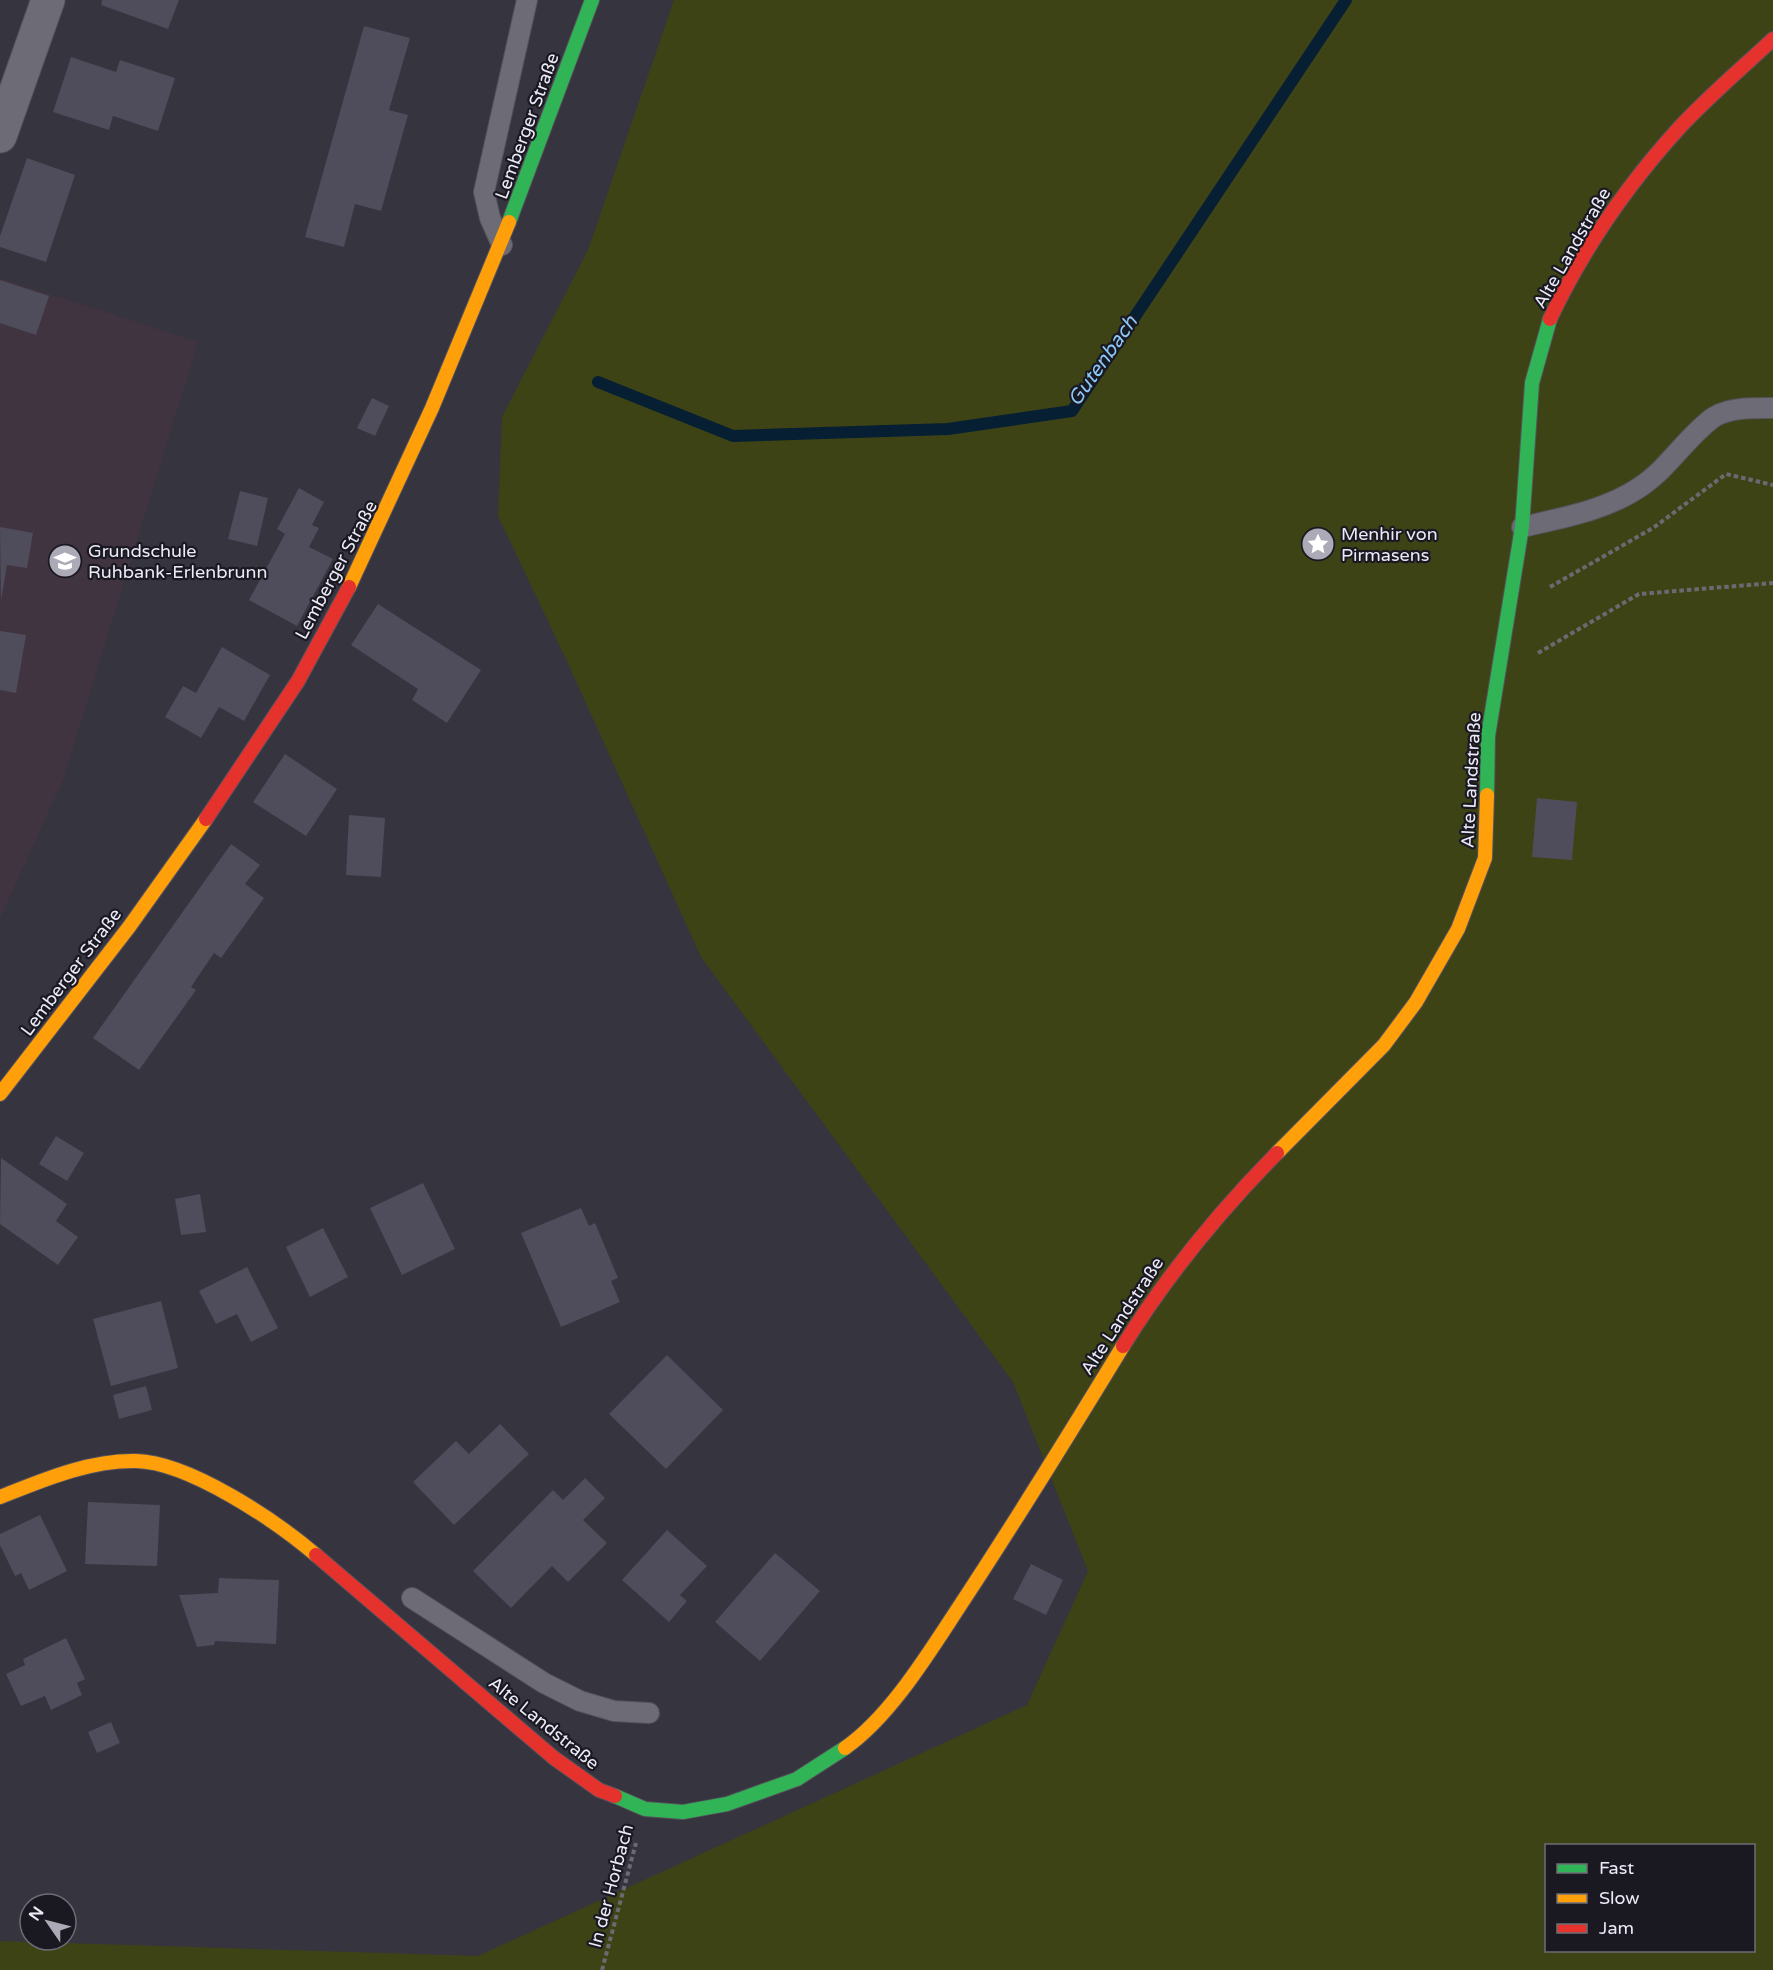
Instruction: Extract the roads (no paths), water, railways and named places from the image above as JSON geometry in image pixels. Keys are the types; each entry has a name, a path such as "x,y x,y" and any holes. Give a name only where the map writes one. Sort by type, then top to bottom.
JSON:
{"street":[{"path":"0,136 48,0"},
{"name":"Lemberger Straße","path":"0,1094 95,973 209,816 303,672 371,546 410,464 502,246 549,124 592,0"},
{"name":"Alte Landstraße","path":"0,1497 54,1476 97,1465 137,1461 171,1468 209,1483 300,1541 554,1758 599,1790 645,1809 683,1812 727,1804 797,1779 848,1746 894,1701 938,1639 1017,1519 1156,1292 1202,1234 1384,1045 1416,1002 1458,929 1485,858 1488,736 1522,527 1532,382 1550,318 1578,266 1626,191 1681,126 1773,39"}],"lane":[{"path":"502,246 490,218 484,192 527,0"},
{"path":"1522,527 1599,506 1638,488 1666,467 1716,416 1743,408 1773,408"},
{"path":"412,1598 544,1683 580,1701 614,1711 649,1713"}],"waterway":[{"name":"Gutenbach","path":"598,382 733,436 948,429 1072,411 1346,0"}],"place":[{"name":"Menhir von Pirmasens","path":"1318,544"},
{"name":"Grundschule Ruhbank-Erlenbrunn","path":"65,561"}]}
